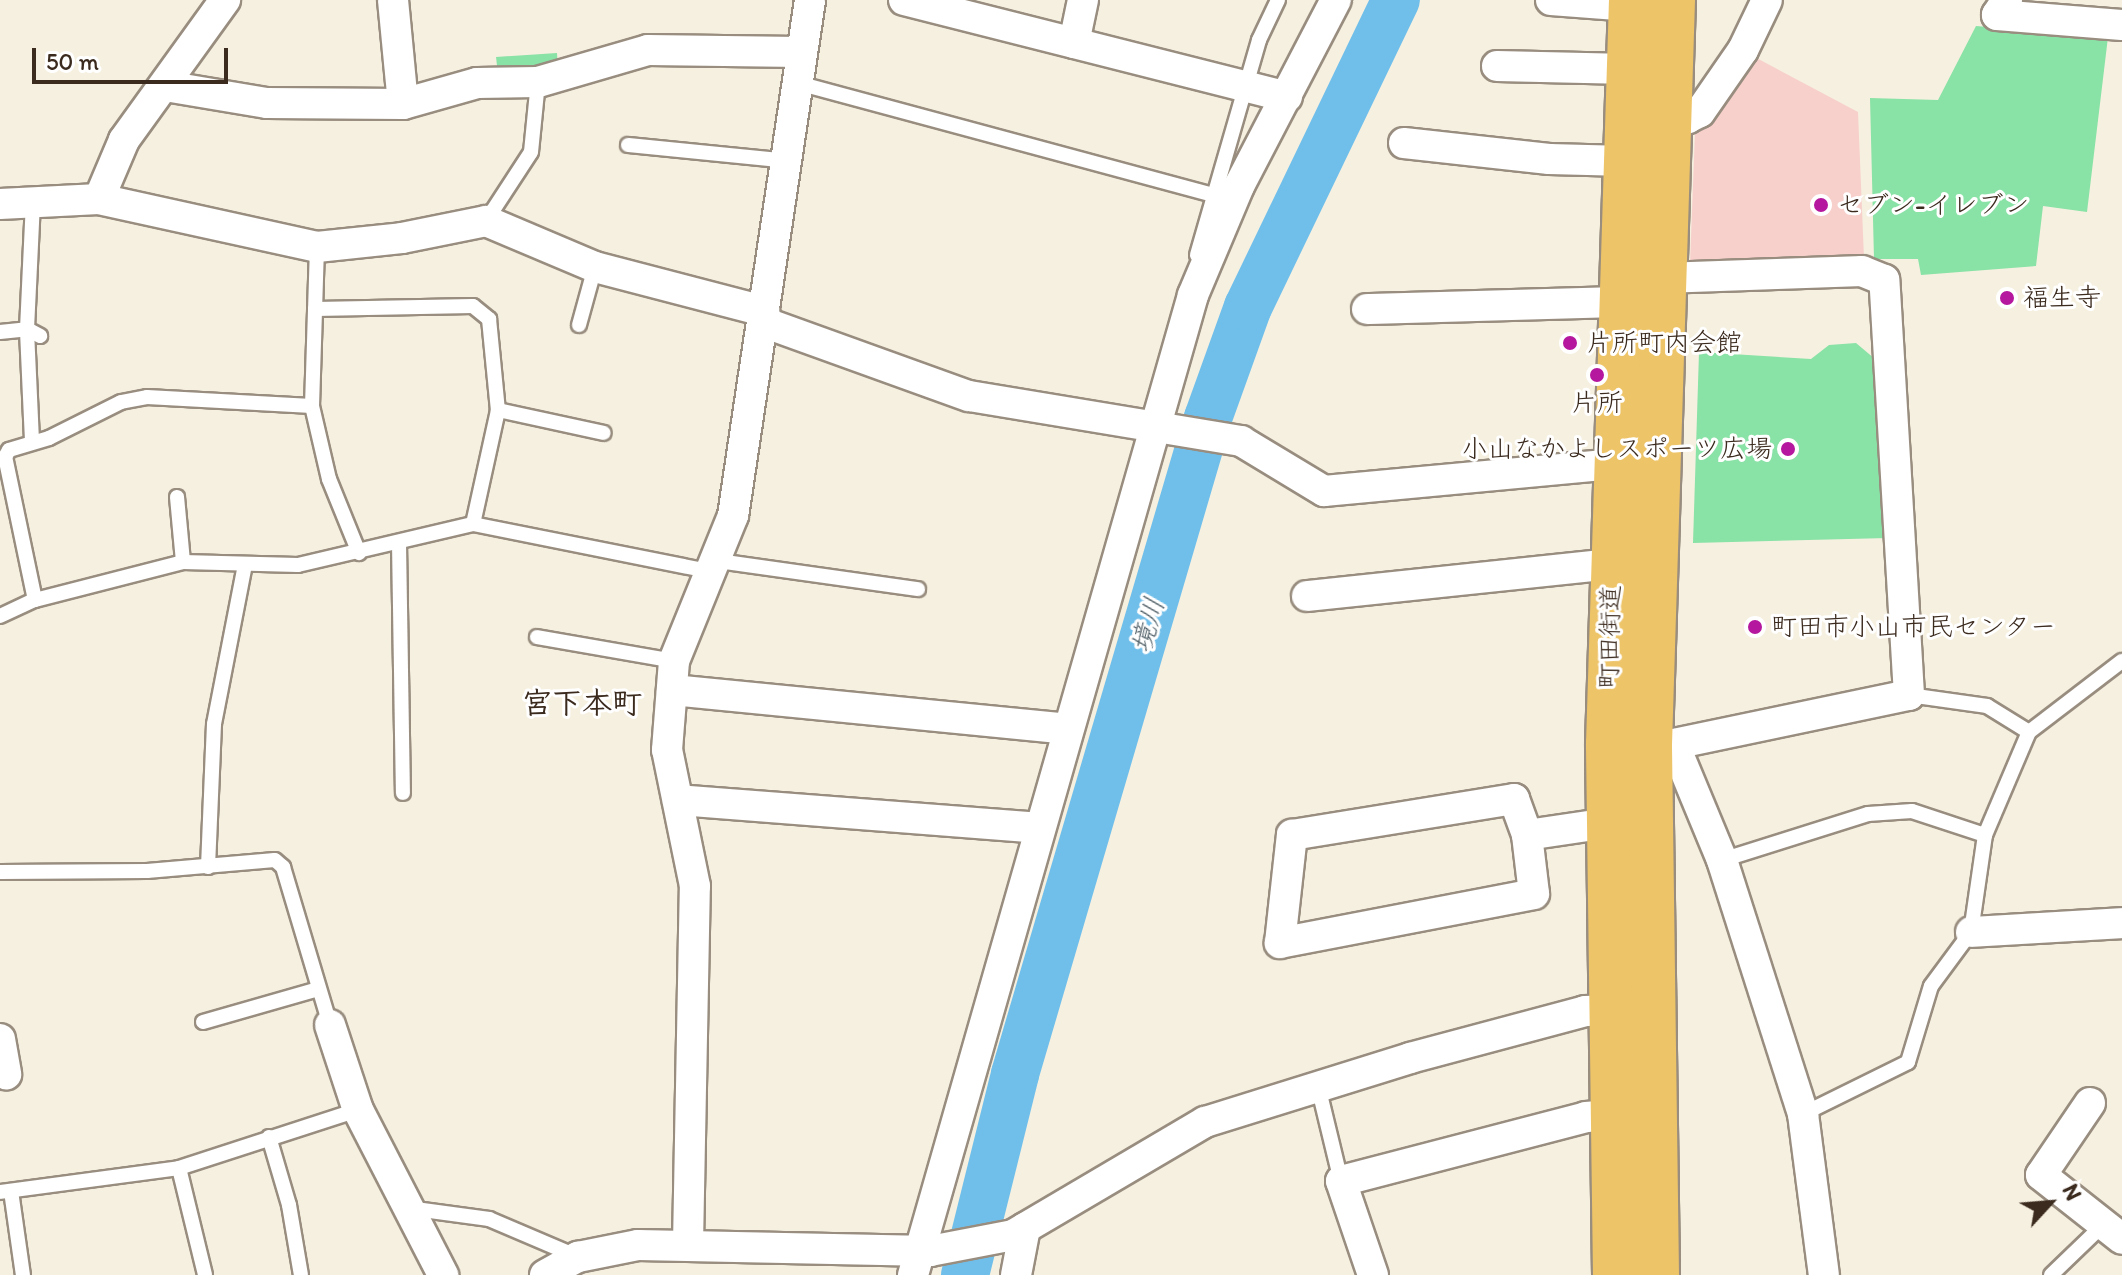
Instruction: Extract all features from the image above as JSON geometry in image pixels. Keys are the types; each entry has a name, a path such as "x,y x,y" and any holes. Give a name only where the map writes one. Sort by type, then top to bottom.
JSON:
{"main road":[{"name":"町田街道","path":"1645,2 1629,69 1648,117 1626,161 1616,464 1662,744 1657,1275"},
{"name":"町田街道","path":"1615,1275 1610,1115 1608,744 1633,562 1663,278 1648,117 1645,2"}],"street":[{"path":"99,199 124,140 225,0"},
{"path":"393,0 403,104"},
{"path":"688,1244 695,886 667,750 673,676 733,516 810,0"},
{"path":"904,0 1287,97"},
{"path":"1074,43 1083,0"},
{"path":"921,1259 1067,729 1160,428 1193,295 1239,186 1336,0"},
{"path":"1551,0 1645,2"},
{"path":"1648,117 1693,118 1700,112 1743,50 1767,0"},
{"path":"2007,0 1997,15 2122,25"},
{"path":"165,86 267,103 403,104 477,83 538,82 648,50 800,52"},
{"path":"1497,66 1629,69"},
{"path":"1404,143 1549,159 1626,161"},
{"path":"0,204 99,199 317,247 402,238 486,221 595,267 763,316 969,396 1241,441 1324,491 1616,464"},
{"path":"1608,744 1662,744 1909,695 1884,280 1862,271 1663,278"},
{"path":"1367,309 1621,302"},
{"path":"1307,596 1633,562"},
{"path":"673,676 1067,729"},
{"path":"1662,744 1722,860 1803,1114 1824,1275"},
{"path":"1514,799 1527,835 1534,894 1280,943 1292,835 1514,799"},
{"path":"678,800 1039,828"},
{"path":"1527,835 1608,823"},
{"path":"1971,932 2122,923"},
{"path":"545,1275 578,1257 607,1248 688,1244 740,1261 921,1259 1019,1231 1205,1122 1318,1086 1541,1023 1609,1010"},
{"path":"330,1025 358,1110 443,1275"},
{"path":"0,1039 6,1074"},
{"path":"2090,1103 2041,1175 2112,1232"},
{"path":"1373,1275 1341,1181 1586,1117 1610,1115"},
{"path":"1015,1270 1019,1231"}],"lane":[{"path":"1193,295 1210,194 1259,40 1278,0"},
{"path":"486,221 531,152 538,82"},
{"path":"798,83 1210,194"},
{"path":"628,145 787,161"},
{"path":"32,441 33,201"},
{"path":"317,247 312,406 329,479 359,553"},
{"path":"579,325 595,267"},
{"path":"315,309 473,306 489,319 498,410 473,524"},
{"path":"0,332 34,332"},
{"path":"35,600 5,457 32,441 49,438 121,402 147,397 312,406"},
{"path":"498,410 604,433"},
{"path":"177,497 183,562"},
{"path":"0,616 35,600 183,562 298,565 473,524 716,566 918,589"},
{"path":"399,543 403,793"},
{"path":"208,867 214,724 245,565"},
{"path":"537,637 673,676"},
{"path":"1803,1114 1908,1062 1931,986 1971,932 1985,835 2029,732 2122,661"},
{"path":"1909,695 1987,706 2029,732"},
{"path":"1722,860 1868,814 1912,811 1985,835"},
{"path":"0,872 208,867 263,858 283,867 330,1025"},
{"path":"203,1022 318,989"},
{"path":"1318,1086 1341,1181"},
{"path":"23,1275 6,1192 179,1168 358,1110"},
{"path":"269,1137 289,1205 301,1275"},
{"path":"179,1168 205,1275"},
{"path":"407,1208 489,1219 578,1257"},
{"path":"2051,1275 2112,1232"}],"shaded area":[{"path":"1751,55 1858,112 1864,258 1690,264 1695,131"}],"green space":[{"path":"1976,26 2108,37 2087,212 2043,206 2036,266 1921,275 1918,259 1874,259 1870,98 1938,100"},
{"path":"557,53 558,68 498,74 496,57"},
{"name":"小山なかよしスポーツ広場","path":"1856,343 1875,359 1888,538 1693,543 1699,352 1811,359 1829,345"}],"waterway":[{"name":"境川","path":"965,1275 1015,1074 1208,418 1248,307 1396,0"}],"place":[{"name":"セブン-イレブン","path":"1821,205"},
{"name":"福生寺","path":"2007,298"},
{"name":"片所町内会館","path":"1570,343"},
{"name":"片所","path":"1597,375"},
{"name":"小山なかよしスポーツ広場","path":"1788,449"},
{"name":"町田市小山市民センター","path":"1755,627"}],"district":[{"name":"宮下本町","path":"582,703"}]}
